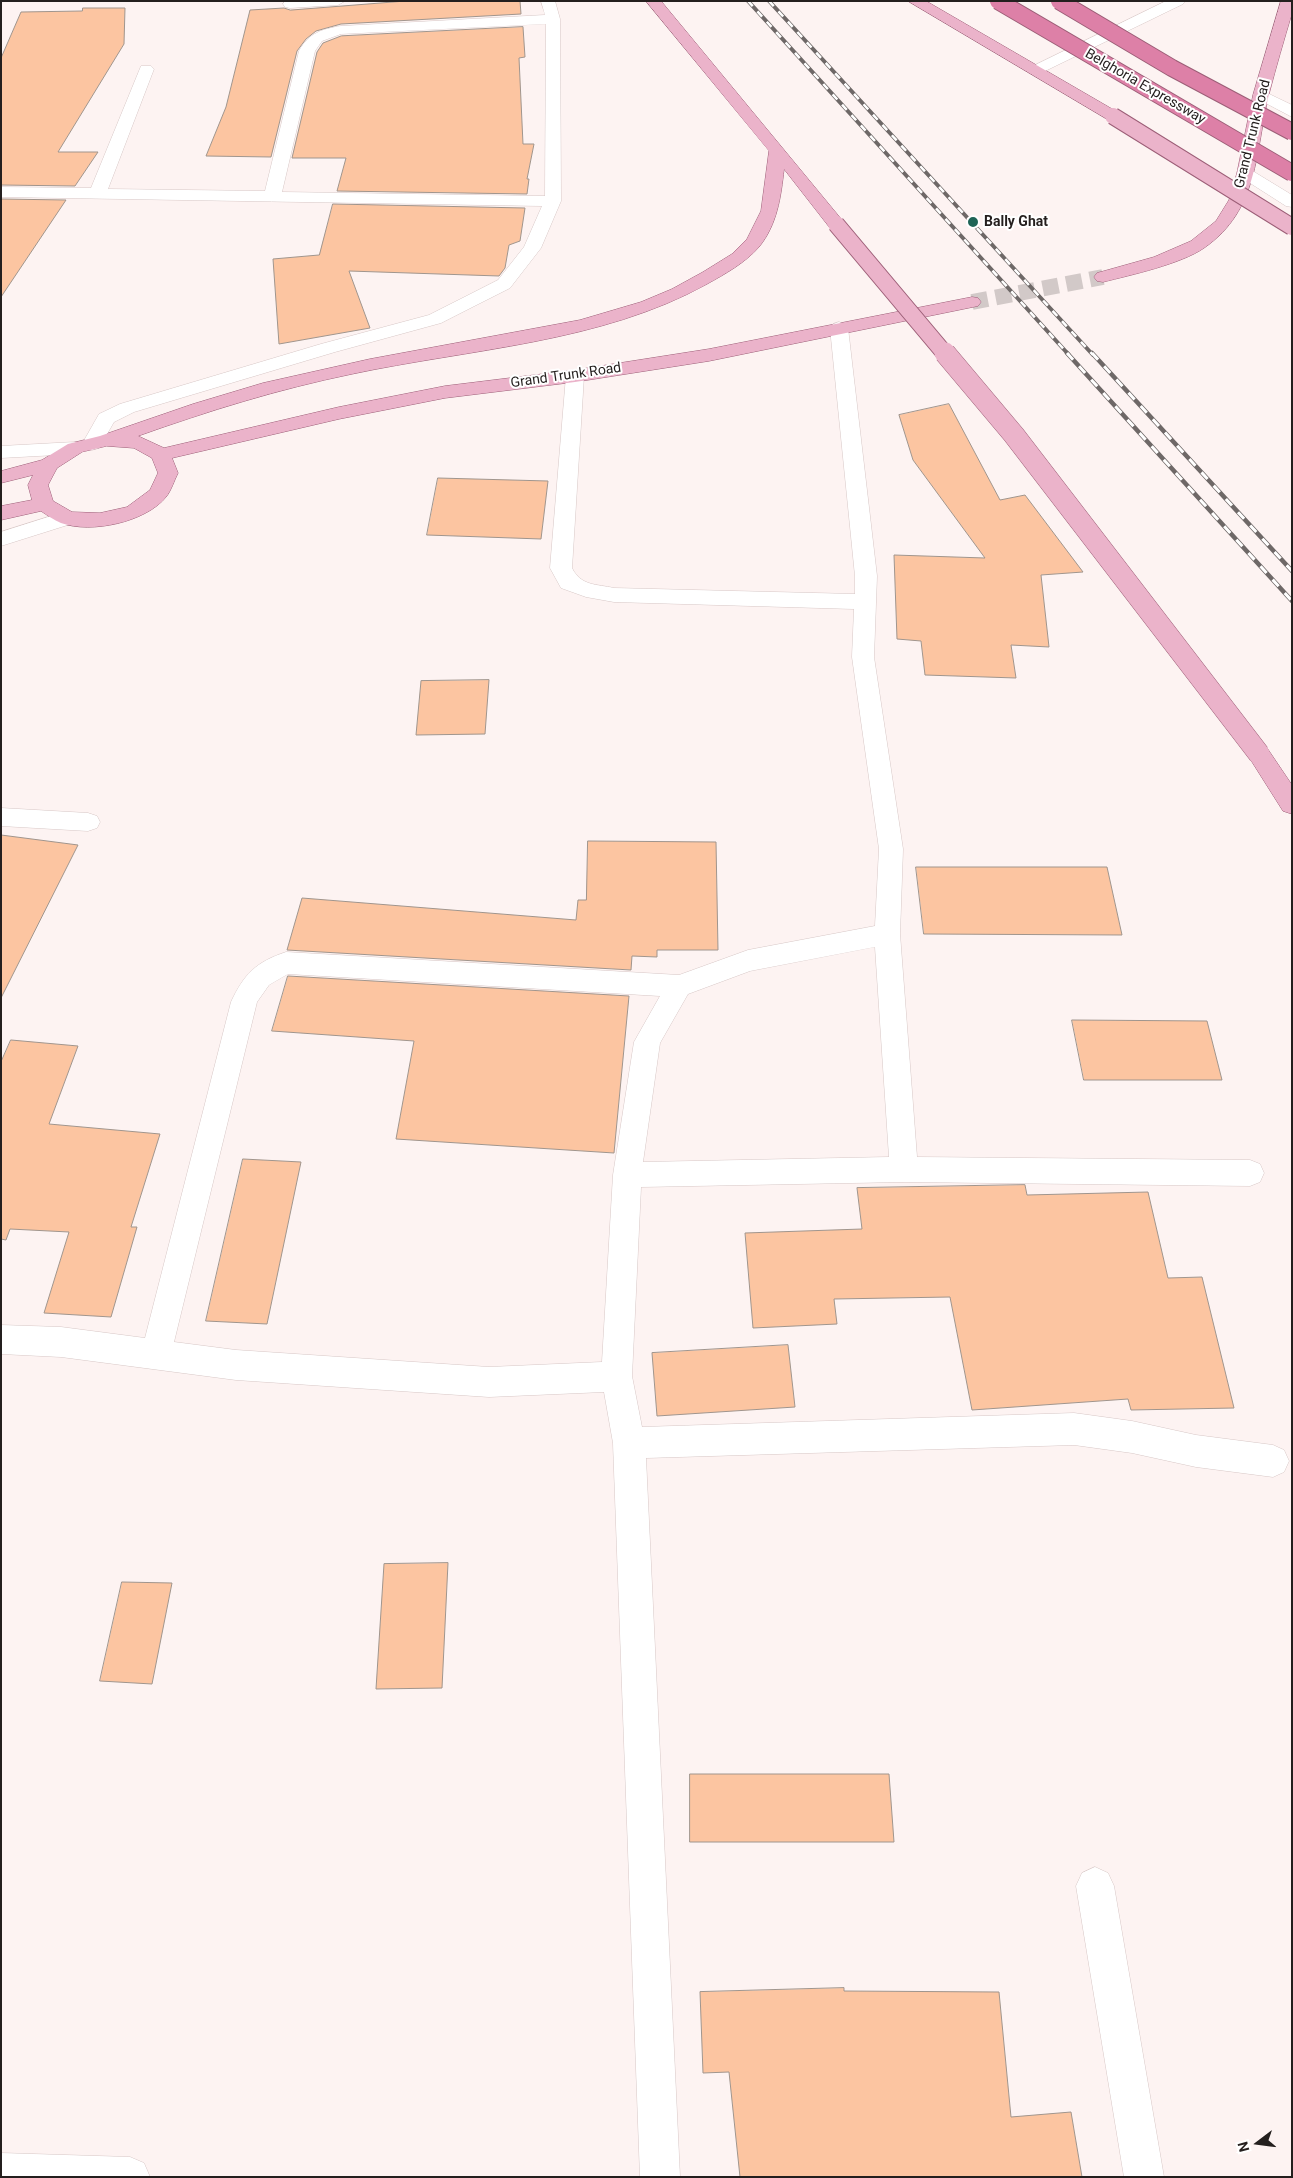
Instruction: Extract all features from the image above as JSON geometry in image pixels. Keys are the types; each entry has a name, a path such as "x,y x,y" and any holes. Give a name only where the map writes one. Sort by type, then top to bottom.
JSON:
{"highway":[{"name":"Belghoria Expressway","path":"998,1 1292,173"},
{"name":"Belghoria Expressway","path":"1060,1 1172,68 1292,132"}],"main road":[{"path":"654,1 836,224 1020,442 1259,754 1292,805"},
{"path":"915,1 1113,116 1292,227"},
{"name":"Grand Trunk Road","path":"1103,277 1160,261 1197,245 1222,224 1237,200 1245,172 1261,95 1288,1"},
{"path":"1,477 49,464 91,444 207,406 291,382 381,362 581,327 657,303 692,287 727,266 753,243 766,221 772,194 777,150"},
{"name":"Grand Trunk Road","path":"161,455 339,413 445,392 575,376 709,354 972,302"},
{"path":"49,464 38,485 44,504 67,518 100,520 134,512 158,494 168,473 161,455 138,442 91,444"},
{"path":"1,513 44,504"}],"street":[{"path":"290,4 338,1"},
{"path":"1,452 91,444 106,418 127,408 328,348 435,319 504,284 532,248 553,202 553,19 548,1"},
{"path":"1036,70 1178,1"},
{"path":"272,197 307,52 314,39 322,34 341,30 553,19"},
{"path":"98,193 146,69"},
{"path":"1261,95 1292,112"},
{"path":"1245,172 1292,202"},
{"path":"1,192 553,202"},
{"path":"839,328 866,576 863,658 891,849 887,934 904,1169"},
{"path":"575,376 561,568 570,583 586,590 614,595 865,602"},
{"path":"1,539 67,518"},
{"path":"1,817 88,822"},
{"path":"156,1354 244,1002 250,986 266,972 286,963 679,986 748,961 887,934"},
{"path":"660,2177 629,1443 617,1376 627,1176 647,1042 679,986"},
{"path":"627,1176 904,1169 1250,1173"},
{"path":"1,1339 61,1342 236,1365 488,1382 617,1376"},
{"path":"629,1443 1074,1430 1132,1437 1196,1451 1273,1461"},
{"path":"1095,1886 1144,2177"},
{"path":"1,2173 130,2177"}],"building":[{"path":"406,1 520,1 521,14 341,24 316,31 306,39 297,51 271,157 206,156 226,107 250,10 284,8 290,10"},
{"path":"83,8 125,8 124,44 58,152 98,152 75,186 1,185 1,58 21,12 82,11"},
{"path":"523,27 525,57 519,58 523,144 534,144 527,179 529,179 527,194 337,191 346,158 292,158 317,52 323,43 341,36"},
{"path":"1,199 66,200 1,297"},
{"path":"333,204 525,208 520,241 509,245 505,268 499,276 349,271 370,328 279,344 273,259 319,255"},
{"path":"949,404 1000,500 1025,495 1083,572 1041,575 1049,647 1011,645 1016,678 925,675 921,641 897,639 894,555 985,558 913,460 899,415"},
{"path":"438,478 548,481 541,539 427,535"},
{"path":"489,680 485,734 416,735 421,681"},
{"path":"1,835 78,845 1,998"},
{"path":"588,841 716,842 718,950 657,950 657,957 632,956 631,970 287,950 302,898 576,920 578,900 586,900"},
{"path":"916,867 1107,867 1122,935 924,934"},
{"path":"288,976 629,996 614,1153 396,1139 414,1041 272,1031"},
{"path":"1072,1020 1207,1021 1222,1080 1084,1080"},
{"path":"11,1040 78,1046 49,1124 160,1134 131,1227 137,1227 111,1317 44,1313 69,1232 10,1229 6,1240 1,1239 1,1062"},
{"path":"243,1159 301,1162 267,1324 206,1321"},
{"path":"1025,1185 1027,1195 1148,1192 1168,1278 1202,1277 1234,1408 1131,1410 1128,1399 972,1410 950,1297 834,1299 837,1324 753,1328 745,1233 862,1229 857,1188"},
{"path":"788,1345 795,1407 657,1416 652,1353"},
{"path":"448,1563 442,1688 376,1689 384,1564"},
{"path":"122,1582 172,1583 152,1684 100,1681"},
{"path":"690,1774 889,1774 894,1842 690,1842"},
{"path":"844,1988 844,1991 999,1992 1011,2117 1071,2112 1082,2177 740,2177 729,2072 703,2073 700,1992"}],"tunnel":[{"path":"972,302 1103,277"}],"railway":[{"path":"748,1 1069,355"},
{"path":"769,1 1093,355"},
{"path":"1067,353 1292,601"},
{"path":"1092,353 1292,571"}],"place":[{"name":"Bally Ghat","path":"973,222"}]}
